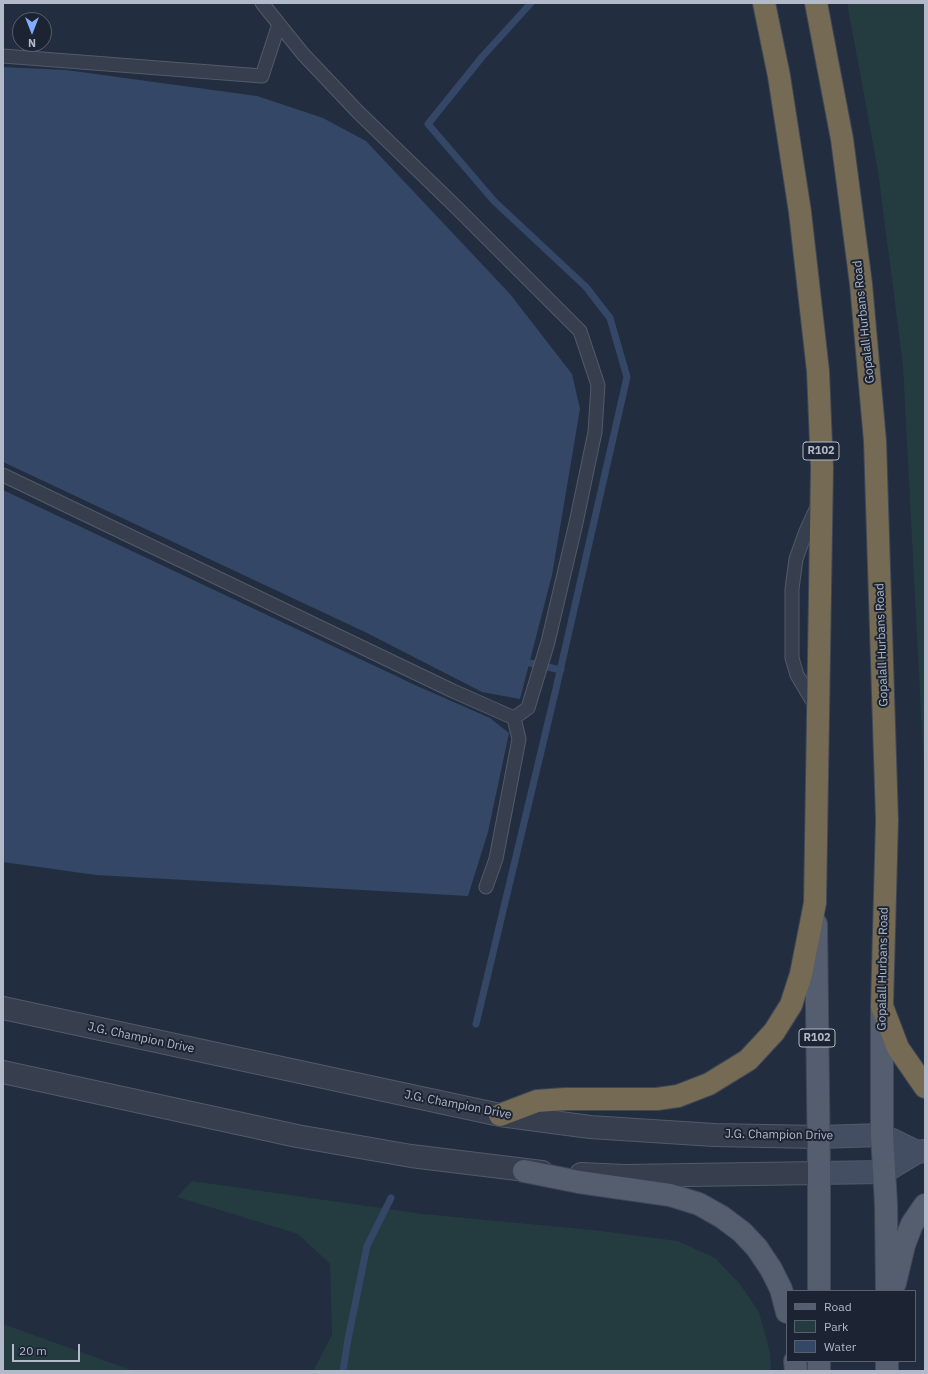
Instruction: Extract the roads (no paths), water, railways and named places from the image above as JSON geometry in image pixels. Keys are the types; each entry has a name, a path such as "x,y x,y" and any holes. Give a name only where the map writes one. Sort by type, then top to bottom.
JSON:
{"highway":[{"name":"R102","path":"764,3 779,76 800,212 818,371 822,499 820,712 815,903"},
{"name":"Gopalall Hurbans Road","path":"816,3 842,139 861,284 875,441 888,820 882,1006"},
{"path":"500,1115 537,1101 565,1099 657,1099 678,1096 709,1084 748,1060 774,1032 790,1005 801,974 815,903"},
{"path":"882,1006 898,1048 925,1087"}],"main road":[{"name":"R102","path":"815,903 819,1173 819,1290"},
{"name":"Gopalall Hurbans Road","path":"882,1006 882,1135 888,1290"},
{"name":"J.G. Champion Drive","path":"818,1136 882,1135 921,1151"},
{"name":"J.G. Champion Drive","path":"884,1172 921,1151"},
{"path":"524,1171 579,1182 670,1195 699,1204 722,1217 742,1232 757,1248 771,1268 781,1289 786,1308"},
{"path":"819,1173 884,1172"},
{"path":"893,1290 904,1245 912,1224 925,1205"}],"street":[{"name":"J.G. Champion Drive","path":"3,1008 500,1115 590,1127 714,1135 818,1136"},
{"path":"3,1072 297,1136 411,1156 524,1171 625,1176 819,1173"}],"lane":[{"path":"262,3 303,54 358,112 580,331 598,385 595,432 576,523 548,642 528,708 514,718"},
{"path":"3,56 262,76 279,24"},
{"path":"3,475 446,687 514,718"},
{"path":"820,712 797,675 792,658 792,588 796,559 806,531 822,499"},
{"path":"486,887 496,859 519,739 514,718"}],"water":[{"path":"3,67 66,70 257,96 323,118 366,141 510,294 572,374 580,409 552,575 520,699 482,692 367,633 3,462"},
{"path":"3,490 415,685 490,718 509,733 488,832 468,896 96,875 3,862"}],"waterway":[{"path":"476,1024 555,693 627,377 610,318 586,287 494,201 428,124 482,57 531,3"},
{"path":"530,663 561,670"},
{"path":"343,1371 367,1246 391,1198"}]}
